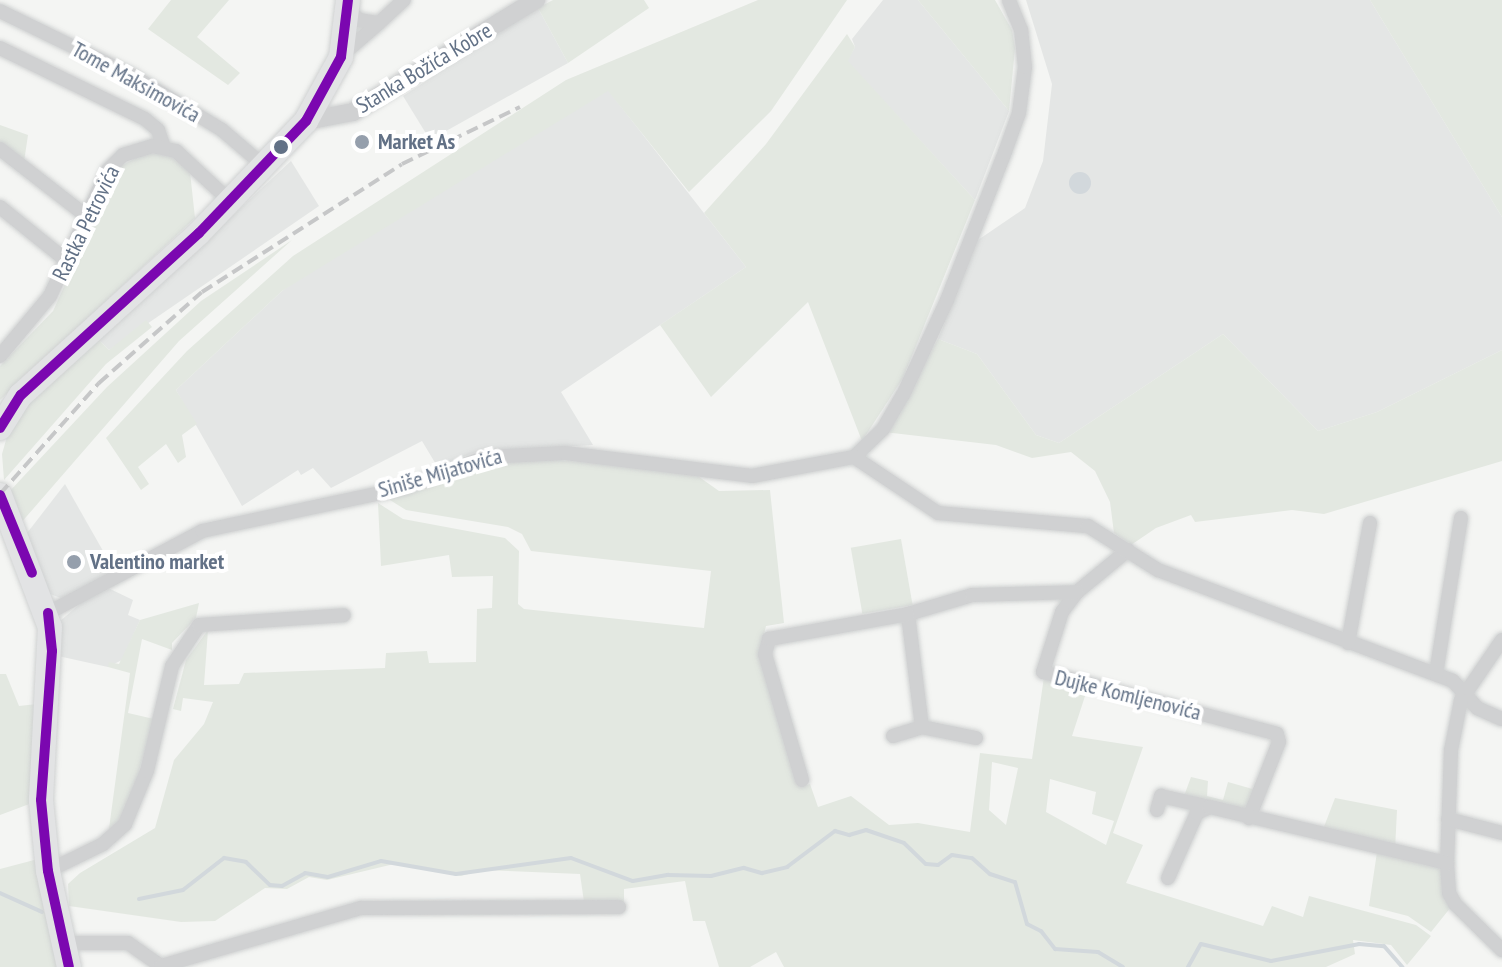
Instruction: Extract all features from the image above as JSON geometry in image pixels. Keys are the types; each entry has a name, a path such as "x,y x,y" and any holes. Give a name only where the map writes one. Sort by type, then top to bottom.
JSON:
{"main road":[{"path":"0,428 27,389 230,201 306,121 341,57 348,5"},
{"path":"0,495 48,613 52,651 41,800 48,871 66,955"}],"street":[{"path":"341,57 404,0"},
{"name":"Stanka Božića Kobre","path":"306,121 341,117 536,0"},
{"path":"1009,0 1021,30 1025,67 1019,113 947,300 903,395 883,429 854,457 938,513 1088,526 1158,570 1453,681 1477,708 1502,719"},
{"path":"348,5 359,20 379,23"},
{"name":"Tome Maksimovića","path":"0,11 133,76 222,130 264,166"},
{"path":"0,48 135,113 158,130 164,147 188,159 230,201"},
{"path":"325,89 329,108 341,117"},
{"name":"Rastka Petrovića","path":"3,346 35,319 115,161 141,147 164,147"},
{"path":"0,149 85,215"},
{"path":"0,207 67,261"},
{"name":"Siniše Mijatovića","path":"48,613 202,531 404,488 485,457 565,453 752,476 854,457"},
{"path":"1436,674 1461,518"},
{"path":"1348,643 1370,523"},
{"name":"Dujke Komljenovića","path":"1128,550 1077,592 1056,623 1043,672 1277,734 1279,742 1249,818"},
{"path":"802,780 765,654 769,639 908,614 972,595 1077,592"},
{"path":"908,614 922,727"},
{"path":"48,871 103,844 125,824 147,771 172,666 199,625 344,615"},
{"path":"1502,640 1465,696 1452,740 1447,863 1449,893 1455,904 1502,950"},
{"path":"893,736 922,727 976,738"},
{"path":"1157,810 1161,796 1447,863"},
{"path":"1168,878 1197,813 1210,807"},
{"path":"1448,819 1502,833"},
{"path":"66,955 128,943 161,966 361,908 619,907"}],"shaded area":[{"path":"171,0 229,0 197,37 240,73 228,85 148,29"},
{"path":"553,0 644,0 649,8 568,63 538,8"},
{"path":"758,0 847,0 771,111 689,192 608,91 282,291 176,390 197,424 182,435 186,457 178,463 166,444 138,467 149,484 141,490 106,438 187,351 293,256 566,80"},
{"path":"883,0 918,0 1009,111 975,200 847,61 855,47 852,39"},
{"path":"918,0 995,0 1012,30 1015,48 1009,111"},
{"path":"1026,0 1370,0 1502,217 1502,350 1377,412 1318,431 1223,334 1059,443 1036,435 977,354 938,339 978,240 1025,208 1043,161 1052,84"},
{"path":"1370,0 1502,0 1502,217"},
{"path":"538,8 568,63 430,140 403,96"},
{"path":"847,34 855,47 848,61 975,200 903,378 862,441 808,302 711,397 660,325 746,267 704,213 766,144"},
{"path":"608,90 746,267 561,392 593,445 476,452 437,466 422,441 331,488 313,468 301,475 298,470 242,506 176,390 282,291 324,260"},
{"path":"0,125 28,135 24,162 0,144"},
{"path":"146,152 171,157 190,172 195,218 0,400 0,366 53,311 118,168"},
{"path":"291,161 319,206 109,350 99,340"},
{"path":"1080,172 1088,175 1091,183 1088,191 1080,194 1072,191 1069,183 1072,175"},
{"path":"292,240 179,341 20,524 8,493 107,387 201,301"},
{"path":"146,320 152,327 106,364 4,480 2,454 13,416 94,335 109,350"},
{"path":"1223,334 1318,431 1377,412 1502,350 1502,461 1324,514 1292,510 1195,522 1191,515 1156,528 1131,545 1114,533 1110,502 1095,471 1071,452 1032,458 996,445 884,432 938,339 977,354 1036,435 1059,443"},
{"path":"552,459 695,474 719,491 770,490 784,623 766,626 760,650 799,787 810,784 818,807 851,796 889,825 918,823 970,832 980,753 1032,759 1044,677 1068,682 1087,690 1072,736 1143,747 1113,833 1143,845 1126,883 1263,926 1272,906 1303,917 1309,896 1416,925 1431,936 1407,965 1391,945 1353,940 1355,954 1326,967 784,967 776,952 750,967 719,967 705,921 693,921 685,881 624,889 624,902 584,902 580,874 483,870 461,876 394,864 327,880 309,877 287,889 265,888 215,921 181,922 69,906 68,884 80,873 155,828 174,760 204,724 213,702 183,698 181,711 173,709 186,660 208,630 204,685 239,684 244,673 385,668 386,653 427,651 429,663 476,662 477,609 492,608 493,576 452,577 449,555 381,566 378,503 403,519 505,538 519,551 518,604 524,609 704,628 711,571 531,551 522,534 508,527 406,510 385,497 486,462","holes":["992,762 1018,768 1006,825 989,810","1050,779 1096,792 1092,814 1114,821 1106,845 1046,812"]},
{"path":"65,484 115,572 61,598 47,593 24,537"},
{"path":"901,539 913,605 862,614 851,548"},
{"path":"102,585 133,600 128,615 140,620 122,660 108,667 58,656 59,622"},
{"path":"199,603 196,618 172,643 172,650 142,639 128,713 154,719 127,813 108,836 130,673 108,667 109,662 119,664 140,620"},
{"path":"0,674 6,674 19,706 37,704 32,803 0,815"},
{"path":"1191,777 1208,781 1207,796 1223,800 1228,782 1256,790 1249,810 1184,796"},
{"path":"1335,798 1397,810 1395,850 1322,832"},
{"path":"1377,852 1440,865 1451,907 1431,932 1408,916 1369,906"},
{"path":"38,859 59,967 0,967 0,869"}],"waterway":[{"path":"139,899 183,890 224,858 246,862 270,885 282,886 305,873 328,877 381,861 456,874 571,858 633,881 668,875 711,876 744,868 762,873 787,867 835,831 849,835 866,830 904,843 926,864 938,865 952,855 972,858 990,874 1015,882 1027,924 1041,931 1055,949 1098,952 1123,967"},
{"path":"0,893 42,912"},
{"path":"1188,967 1201,944 1271,961 1359,944 1384,946 1402,967"}],"railway":[{"path":"0,494 99,383 202,292 402,164 520,107"}],"transit line":[{"path":"0,428 21,395 199,233 306,121 341,57 348,0"},
{"path":"0,495 32,573"},
{"path":"48,613 52,651 41,800 48,871 69,967"}],"place":[{"name":"Market As","path":"362,142"},
{"name":"Valentino market","path":"74,562"}]}
